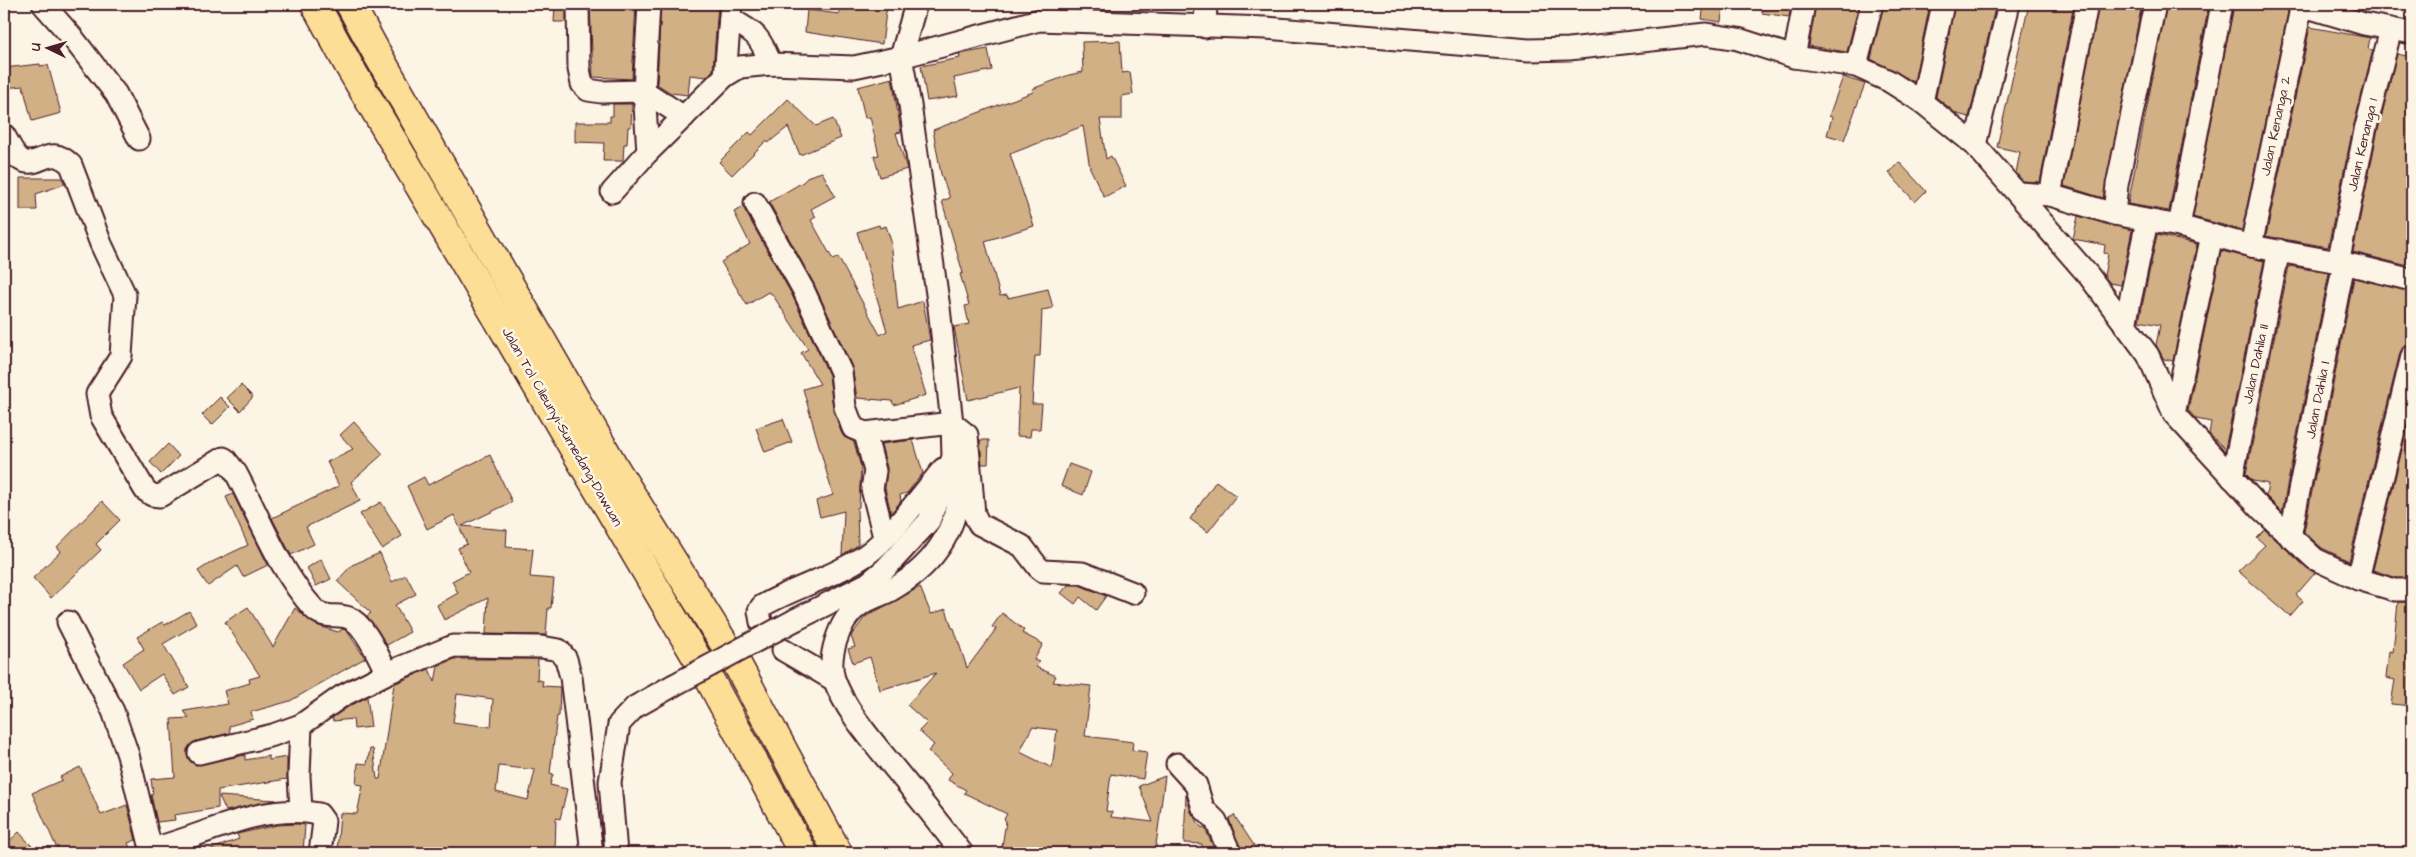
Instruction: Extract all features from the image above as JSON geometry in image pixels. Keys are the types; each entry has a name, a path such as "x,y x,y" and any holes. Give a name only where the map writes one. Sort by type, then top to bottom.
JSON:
{"highway":[{"name":"Jalan Tol Cileunyi–Sumedang–Dawuan","path":"315,4 349,66 711,682 803,853"},
{"name":"Jalan Tol Cileunyi–Sumedang–Dawuan","path":"350,4 616,470 736,664 838,853"}],"street":[{"path":"43,4 107,82 139,139"},
{"path":"578,4 579,69 582,84 588,90 601,92 644,91 684,117"},
{"path":"648,152 644,91 649,4"},
{"path":"916,4 901,57 910,105 939,308 952,423 952,457 958,482 958,498 953,522 943,543 932,558 913,576 890,591 858,606 844,618 831,666 834,680 851,710 962,853"},
{"path":"1205,27 1206,4"},
{"path":"1794,57 1804,4"},
{"path":"1856,66 1872,4"},
{"path":"1922,102 1943,4"},
{"path":"1975,145 2009,4"},
{"path":"2050,195 2087,4"},
{"path":"2114,214 2117,185 2155,4"},
{"path":"2179,226 2222,4"},
{"path":"2300,4 2364,24 2412,33"},
{"name":"Jalan Kenanga 2","path":"2251,246 2300,4"},
{"path":"731,11 758,37 771,64"},
{"path":"725,76 731,11"},
{"path":"612,192 648,152 725,76 740,67 771,64 854,67 901,57 1039,20 1266,28 1529,50 1569,49 1706,34 1738,39 1794,57 1856,66 1889,81 1922,102 1975,145 2090,276 2148,355 2174,414 2232,478 2290,537 2316,558 2358,579 2396,590 2412,590"},
{"name":"Jalan Kenanga 1","path":"2341,263 2365,131 2391,29"},
{"path":"4,135 16,154 23,161 33,161 51,155 63,156 71,164 101,244 125,295 121,356 97,394 97,402 101,416 145,490 152,495 160,496 223,458 225,459 236,473 298,590 316,611 330,617 348,617 360,625 387,673"},
{"path":"2017,193 2050,195 2147,222 2179,226 2251,246 2341,263 2412,280"},
{"path":"755,203 803,289 841,372 845,407 853,428 865,433 952,423 967,435 974,514 979,524 1022,546 1043,571 1082,572 1133,592"},
{"path":"2125,325 2147,222"},
{"path":"2174,414 2212,234"},
{"name":"Jalan Dahlia II","path":"2232,478 2279,250"},
{"name":"Jalan Dahlia I","path":"2290,537 2341,263"},
{"path":"2358,579 2412,356"},
{"path":"865,433 875,471 872,484 873,495 884,537"},
{"path":"761,622 759,611 762,606 800,590 866,554 884,537 952,457"},
{"path":"616,853 610,782 619,724 635,708 674,685 867,584 885,569 929,522 952,457"},
{"path":"68,622 113,711 128,756 152,851 240,820 268,813 301,810 319,814 324,820 320,853"},
{"path":"199,753 273,735 301,725 342,696 387,673 453,646 532,646 559,650 566,659 571,677 592,853"},
{"path":"783,650 834,680"},
{"path":"301,725 299,776 301,810"},
{"path":"1177,764 1196,786 1203,808 1216,821 1230,853"},
{"path":"589,825 613,822"}],"building":[{"path":"555,4 566,4 566,22 554,22"},
{"path":"590,4 636,4 632,79 593,77"},
{"path":"661,4 718,4 713,70 707,77 690,75 688,95 671,93 657,84"},
{"path":"840,4 887,4 882,44 805,32 807,10 839,14"},
{"path":"1704,4 1723,4 1721,22 1702,19"},
{"path":"1762,4 1791,4 1789,17 1762,13"},
{"path":"1816,4 1859,4 1847,52 1809,46"},
{"path":"1884,4 1930,4 1914,82 1871,59"},
{"path":"1955,4 1996,4 1969,117 1957,114 1936,97"},
{"path":"2029,4 2074,4 2040,182 2023,181 2016,173 2020,152 1997,147"},
{"path":"2099,4 2142,4 2103,198 2064,186"},
{"path":"2167,4 2209,4 2169,211 2128,204"},
{"path":"2234,4 2261,4 2286,8 2288,12 2242,230 2193,217"},
{"path":"2310,27 2370,38 2368,49 2373,50 2353,128 2328,247 2266,236"},
{"path":"1120,41 1122,73 1130,72 1133,94 1122,96 1122,119 1100,119 1106,159 1111,156 1126,186 1104,197 1090,168 1083,126 1010,154 1034,226 985,241 1000,296 1007,295 1008,298 1048,289 1053,308 1042,310 1040,356 1035,356 1032,404 1042,404 1040,429 1031,429 1030,437 1017,436 1019,388 968,400 954,327 969,324 965,306 969,305 960,274 963,273 942,201 950,198 941,174 933,130 1033,92 1032,89 1069,75 1083,72 1082,42"},
{"path":"988,49 992,70 954,78 958,96 927,101 921,66 960,58 959,54"},
{"path":"2397,54 2412,57 2412,267 2353,252 2377,134"},
{"path":"40,64 40,66 48,65 61,113 32,121 23,86 5,88 4,68"},
{"path":"1843,77 1865,84 1844,140 1827,135 1832,117 1829,116"},
{"path":"892,78 901,132 896,133 907,169 880,177 874,156 879,155 870,117 865,118 858,87"},
{"path":"788,99 816,126 833,119 841,138 800,155 788,127 768,143 766,141 732,175 719,162 749,132 752,135"},
{"path":"613,104 632,104 631,127 628,127 627,144 624,144 623,161 603,161 604,143 575,142 575,122 610,122 610,116 613,116"},
{"path":"1899,162 1926,191 1915,202 1889,173"},
{"path":"822,172 835,196 811,209 816,217 811,220 833,260 838,257 880,335 887,331 857,232 879,225 880,228 886,226 891,241 898,309 923,301 930,340 911,345 926,395 894,405 892,401 857,398 852,367 814,284 769,202 803,182 809,176"},
{"path":"20,178 62,178 65,184 36,194 37,210 20,210"},
{"path":"743,207 792,295 829,375 833,408 841,432 844,437 854,442 861,467 859,507 857,508 858,545 842,555 844,511 820,517 816,501 833,495 803,389 820,384 801,353 808,349 772,294 768,292 747,305 721,262 750,244 734,212"},
{"path":"2078,216 2132,230 2121,285 2110,283 2104,276 2108,254 2104,253 2105,245 2073,239"},
{"path":"2157,235 2197,244 2173,361 2164,359 2156,345 2160,325 2139,321"},
{"path":"2221,251 2264,261 2225,449 2209,434 2211,422 2196,419 2188,410"},
{"path":"2289,266 2329,273 2282,512 2266,496 2268,484 2253,481 2246,474"},
{"path":"2354,278 2412,292 2412,344 2403,347 2400,353 2349,561 2322,548 2304,532"},
{"path":"241,385 253,397 240,411 227,398"},
{"path":"220,397 230,407 212,425 202,415"},
{"path":"2412,408 2412,578 2397,578 2373,570"},
{"path":"783,419 792,442 765,452 756,428"},
{"path":"354,422 383,454 351,482 360,501 306,527 314,544 291,555 272,518 339,486 327,462 353,449 340,435"},
{"path":"913,440 923,473 907,493 900,495 901,501 891,513 885,488 887,468 881,444"},
{"path":"980,440 989,440 988,464 982,464"},
{"path":"168,444 179,456 161,474 150,462"},
{"path":"490,455 512,502 462,526 507,530 506,547 533,549 530,577 554,579 551,608 548,608 546,635 486,634 488,598 444,620 437,605 458,593 452,581 469,572 458,548 467,544 454,515 427,529 407,486 424,477 428,485"},
{"path":"1069,464 1091,472 1083,495 1061,486"},
{"path":"1216,481 1236,496 1208,532 1190,519"},
{"path":"233,494 268,565 243,577 237,566 208,586 198,571 212,562 248,545 226,497"},
{"path":"102,501 120,520 96,544 101,550 51,598 33,578 61,551 57,547"},
{"path":"381,502 402,536 382,549 360,514"},
{"path":"2265,530 2315,573 2296,595 2303,601 2290,616 2238,571 2265,545 2257,538"},
{"path":"380,553 392,582 406,575 416,594 395,605 410,632 387,645 367,616 371,613 337,581 352,565"},
{"path":"321,559 331,579 316,586 307,568"},
{"path":"1068,585 1079,585 1106,596 1096,610 1080,597 1075,604 1061,593"},
{"path":"920,587 931,614 946,609 967,668 996,629 992,627 1002,613 1024,630 1022,633 1043,644 1034,660 1039,662 1036,667 1056,676 1053,682 1091,686 1085,736 1133,742 1132,750 1147,752 1143,779 1111,774 1106,811 1112,812 1111,817 1153,822 1139,786 1165,776 1155,853 1001,853 1006,821 1004,819 1007,814 964,793 966,790 948,780 952,773 928,751 934,745 919,731 927,723 907,705 936,673 880,690 870,657 853,663 848,649 855,647 851,636 865,617","holes":["1032,727 1057,730 1052,768 1020,752"]},
{"path":"2398,602 2412,602 2412,706 2391,704 2395,680 2386,678 2389,651 2393,652"},
{"path":"248,607 273,647 295,608 316,625 338,632 343,629 347,631 365,658 290,701 251,712 253,719 229,726 230,733 196,741 187,749 187,756 196,765 245,755 245,760 269,756 269,760 287,757 287,779 218,790 218,808 174,815 175,820 157,822 151,795 153,794 151,779 175,777 171,719 189,718 184,711 228,704 224,691 250,683 249,679 260,676 225,622"},
{"path":"189,611 197,624 163,644 189,687 175,695 162,674 139,689 123,663 144,649 137,637 162,622 165,625"},
{"path":"455,659 538,659 537,680 543,681 542,686 560,687 559,716 557,716 550,773 553,774 550,785 567,789 560,819 556,818 555,852 517,849 517,853 443,853 407,850 406,853 337,853 340,813 357,814 363,785 356,784 358,763 367,764 370,749 373,749 377,779 380,779 394,684 429,669 435,682 438,666","holes":["457,694 493,699 491,727 453,722","499,766 535,770 528,800 496,792"]},
{"path":"367,697 371,727 354,729 353,719 333,721 332,718"},
{"path":"80,767 101,815 127,805 136,840 128,843 132,853 59,853 32,793 62,780 60,777"},
{"path":"1186,794 1191,812 1201,827 1205,828 1216,853 1202,853 1202,844 1184,843"},
{"path":"219,796 276,800 226,811"},
{"path":"1234,815 1259,853 1242,853 1229,819"},
{"path":"277,825 305,825 303,853 207,853 206,851 239,839 237,834"},
{"path":"19,832 38,853 4,853 4,846"}]}
